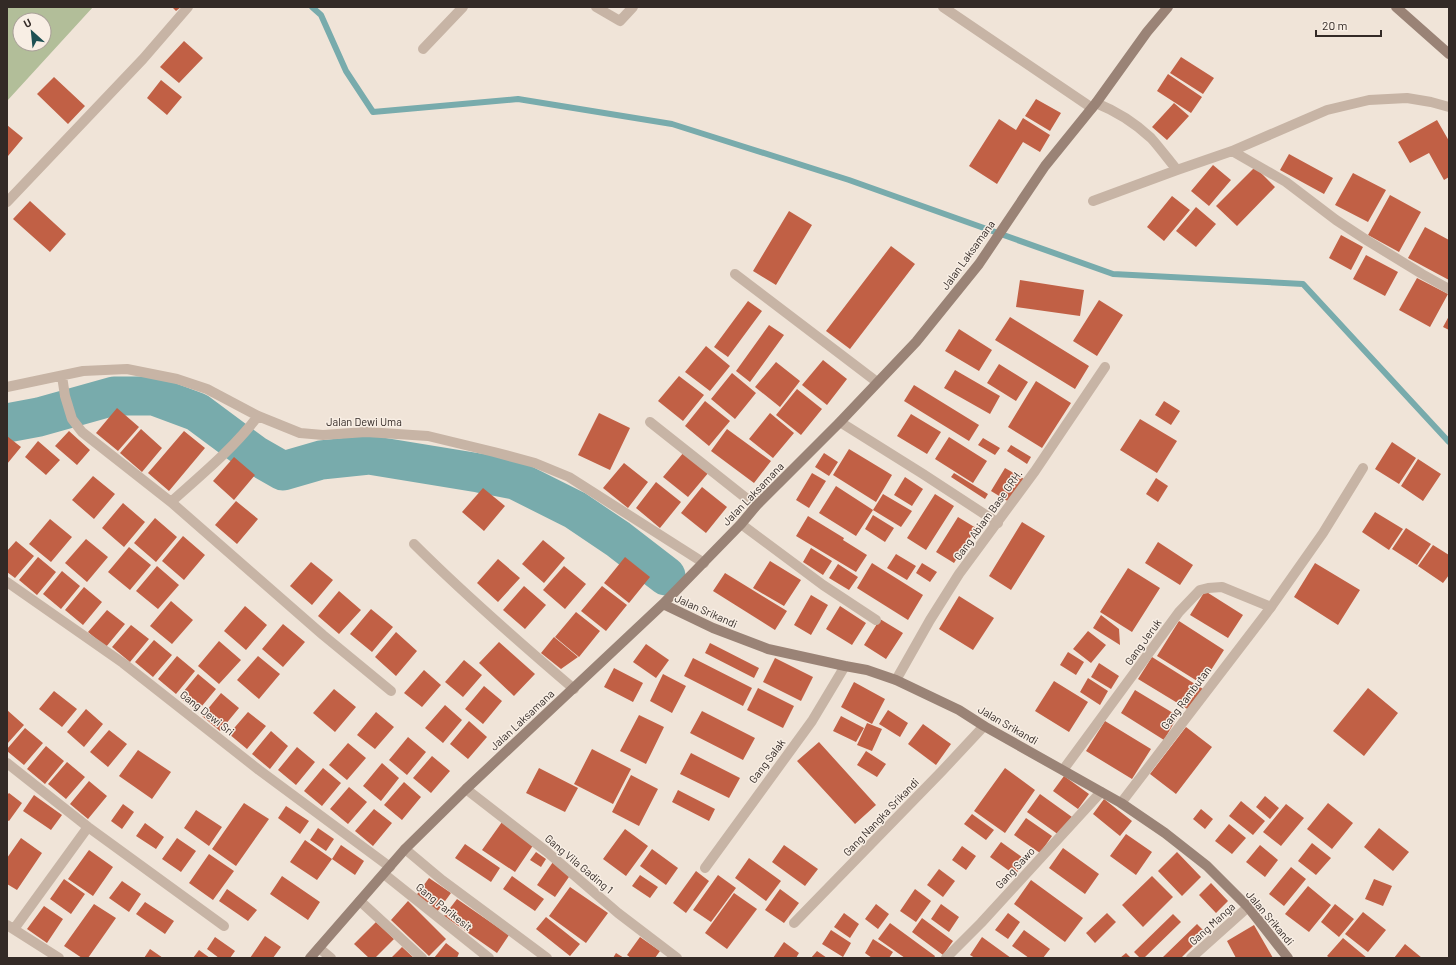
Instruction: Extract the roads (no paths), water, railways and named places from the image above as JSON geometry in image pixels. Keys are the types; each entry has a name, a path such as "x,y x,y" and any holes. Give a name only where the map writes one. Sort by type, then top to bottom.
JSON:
{"main road":[{"name":"Jalan Laksamana","path":"310,958 338,924 405,850 466,789 663,604 916,342 979,264 1045,166 1094,105 1147,32 1168,7"},
{"path":"1396,7 1449,54"},
{"name":"Jalan Srikandi","path":"663,604 713,628 768,649 867,670 896,680 959,710 984,726 1121,803 1165,833 1207,866 1248,907 1288,958"}],"street":[{"path":"7,202 143,59 188,7"},
{"path":"423,48 463,7"},
{"path":"596,7 620,21 633,7"},
{"path":"944,7 1094,105 1112,110 1140,129 1152,140 1177,170"},
{"path":"1093,201 1232,151 1327,110 1369,100 1407,98 1449,107"},
{"path":"1232,151 1286,182 1349,228 1422,274 1449,289"},
{"path":"735,274 877,382"},
{"name":"Gang Abiam Base GRH.","path":"896,680 930,620 959,574 1035,471 1104,367"},
{"name":"Jalan Dewi Uma","path":"7,387 62,376 83,370 127,369 148,372 178,379 207,389 277,425 300,433 323,434 366,432 428,436 535,463 568,477 704,563"},
{"path":"62,376 72,419 82,432 171,502 323,635 391,691"},
{"path":"171,502 230,449 246,432 258,416"},
{"path":"650,422 756,506"},
{"path":"840,422 998,523"},
{"name":"Gang Rambutan","path":"1121,803 1271,607 1323,533 1363,468"},
{"path":"741,524 823,585 876,620"},
{"path":"414,544 505,631 574,689"},
{"name":"Gang Dewi Sri","path":"7,582 122,663 387,870"},
{"name":"Gang Jeruk","path":"1063,770 1179,612 1200,590 1222,587 1271,607"},
{"name":"Gang Salak","path":"705,868 812,721 845,666"},
{"name":"Gang Nangka Srikandi","path":"794,923 984,726"},
{"path":"7,763 88,827 224,926"},
{"name":"Gang Vila Gading 1","path":"466,789 546,852 618,913 677,958"},
{"name":"Gang Sawo","path":"946,958 981,923 1101,792"},
{"path":"59,958 10,927 88,827"},
{"path":"405,850 442,880 547,958"},
{"name":"Gang Parikesit","path":"387,870 489,958"},
{"path":"360,901 422,958"},
{"name":"Gang Manga","path":"1191,958 1248,907"},
{"path":"319,948 331,958"}],"waterway":[{"path":"312,7 321,15 346,71 373,112 518,99 672,124 849,180 1113,274 1303,284 1449,442"},
{"path":"7,423 39,417 114,396 154,396 197,412 255,455 283,471 321,460 369,455 515,480 575,510 618,539 666,576"}]}
